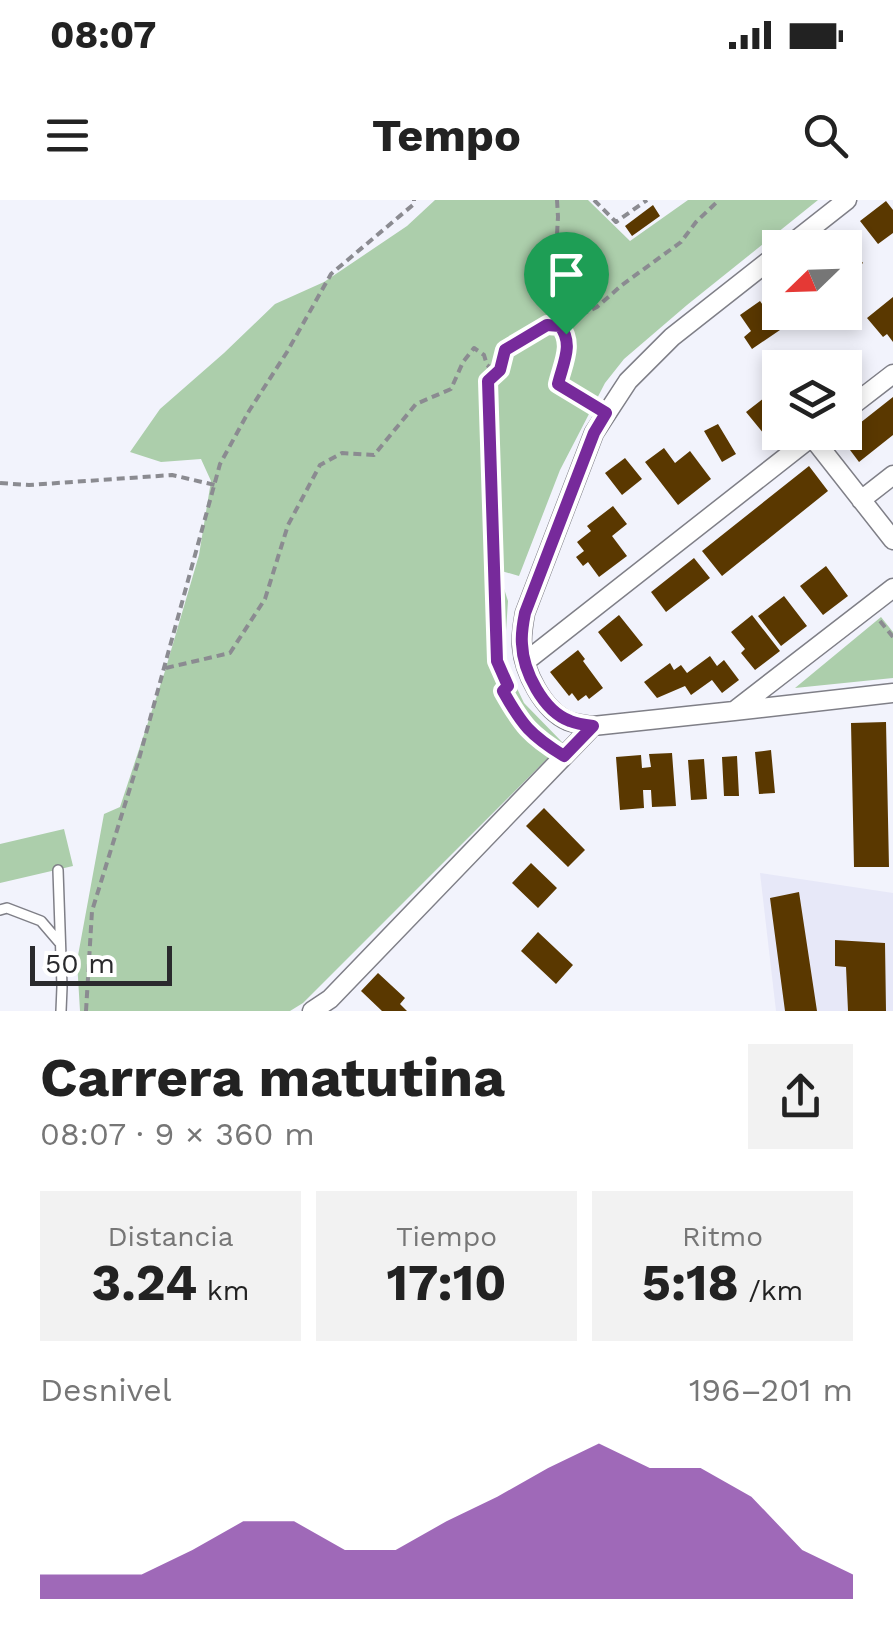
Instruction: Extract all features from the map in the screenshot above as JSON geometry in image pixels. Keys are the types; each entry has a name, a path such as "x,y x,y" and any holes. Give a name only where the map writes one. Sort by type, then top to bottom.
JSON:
{"street":[{"path":"809,230 847,200"},
{"path":"762,266 646,360 594,433 525,613 522,644 528,669 558,715 593,726 893,693"},
{"path":"862,398 893,374"},
{"path":"528,669 797,450"},
{"path":"825,450 893,540"},
{"path":"860,500 893,475"},
{"path":"734,711 893,588"},
{"path":"312,1011 330,998 593,726"}],"lane":[{"path":"58,870 61,1011"},
{"path":"0,910 7,908 41,920 61,944"}],"path":[{"path":"86,1011 92,911 139,759 220,464 331,274 414,202 422,200"},
{"path":"557,200 551,290 568,346 558,384 606,413"},
{"path":"594,200 616,222 647,200"},
{"path":"508,686 497,661 488,381 498,373 505,350 547,325 560,326 597,307 681,242 719,200"},
{"path":"164,668 230,653 265,599 288,525 320,466 342,452 374,455 416,404 451,388 462,362 474,348 484,354 487,365 498,373"},
{"path":"0,483 29,486 172,475 215,485"},
{"path":"528,669 503,691 521,724 564,756"}],"shaded area":[{"path":"760,873 893,893 893,1011 776,1011"}],"green space":[{"path":"435,200 588,200 630,241 688,200 818,200 781,230 762,230 762,245 624,359 605,383 560,470 519,576 498,570 508,601 504,661 524,703 563,743 303,1003 290,1011 80,1011 77,961 104,814 120,807 165,671 199,555 211,481 201,459 161,462 130,452 160,409 275,304 324,282 407,226"},
{"path":"881,617 893,632 893,678 795,688"},
{"path":"64,829 73,866 0,883 0,844"}],"building":[{"path":"886,201 893,210 893,233 878,244 860,221"},
{"path":"653,205 660,216 632,236 625,226"},
{"path":"893,297 893,342 887,334 883,337 867,318"},
{"path":"760,301 762,330 780,330 752,349 744,337 751,331 740,315"},
{"path":"893,397 893,435 859,462 850,450 862,450 862,421"},
{"path":"762,400 762,432 746,412"},
{"path":"718,424 736,454 722,462 704,431"},
{"path":"664,448 675,463 690,451 711,479 678,505 645,462"},
{"path":"625,458 642,479 622,495 605,473"},
{"path":"809,466 828,491 722,576 702,551"},
{"path":"613,506 627,524 612,536 627,556 599,577 588,562 583,566 576,557 584,551 577,542 591,531 587,526"},
{"path":"694,558 710,578 666,612 651,592"},
{"path":"826,566 848,596 823,615 800,586"},
{"path":"784,596 807,626 781,646 758,616"},
{"path":"619,615 643,645 621,662 598,632"},
{"path":"752,615 780,651 755,670 731,632"},
{"path":"578,650 603,688 589,699 586,695 578,701 572,693 569,696 550,672"},
{"path":"710,656 717,666 724,660 739,680 722,693 712,680 691,695 685,686 657,698 644,682 670,663 674,670 681,665 687,673"},
{"path":"886,722 889,867 854,867 851,723"},
{"path":"771,750 775,793 759,794 755,752"},
{"path":"672,753 676,806 652,807 651,790 643,790 644,808 620,810 616,757 641,755 642,768 651,767 649,754"},
{"path":"737,756 739,796 724,796 722,757"},
{"path":"704,759 707,799 691,800 688,760"},
{"path":"544,808 585,850 568,867 526,826"},
{"path":"531,863 557,888 538,908 512,883"},
{"path":"799,892 817,1011 785,1011 770,898"},
{"path":"538,932 573,965 556,984 521,951"},
{"path":"835,940 885,943 886,1011 848,1011 846,967 835,966"},
{"path":"378,973 405,998 400,1004 407,1011 382,1011 361,991"}],"route":[{"path":"547,325 560,326 566,334 568,346 558,384 606,413 594,433 522,627 525,662 548,705 571,722 593,726 564,756 521,724 503,691 508,686 497,661 487,395 488,381 500,370 505,350 547,325"}]}
